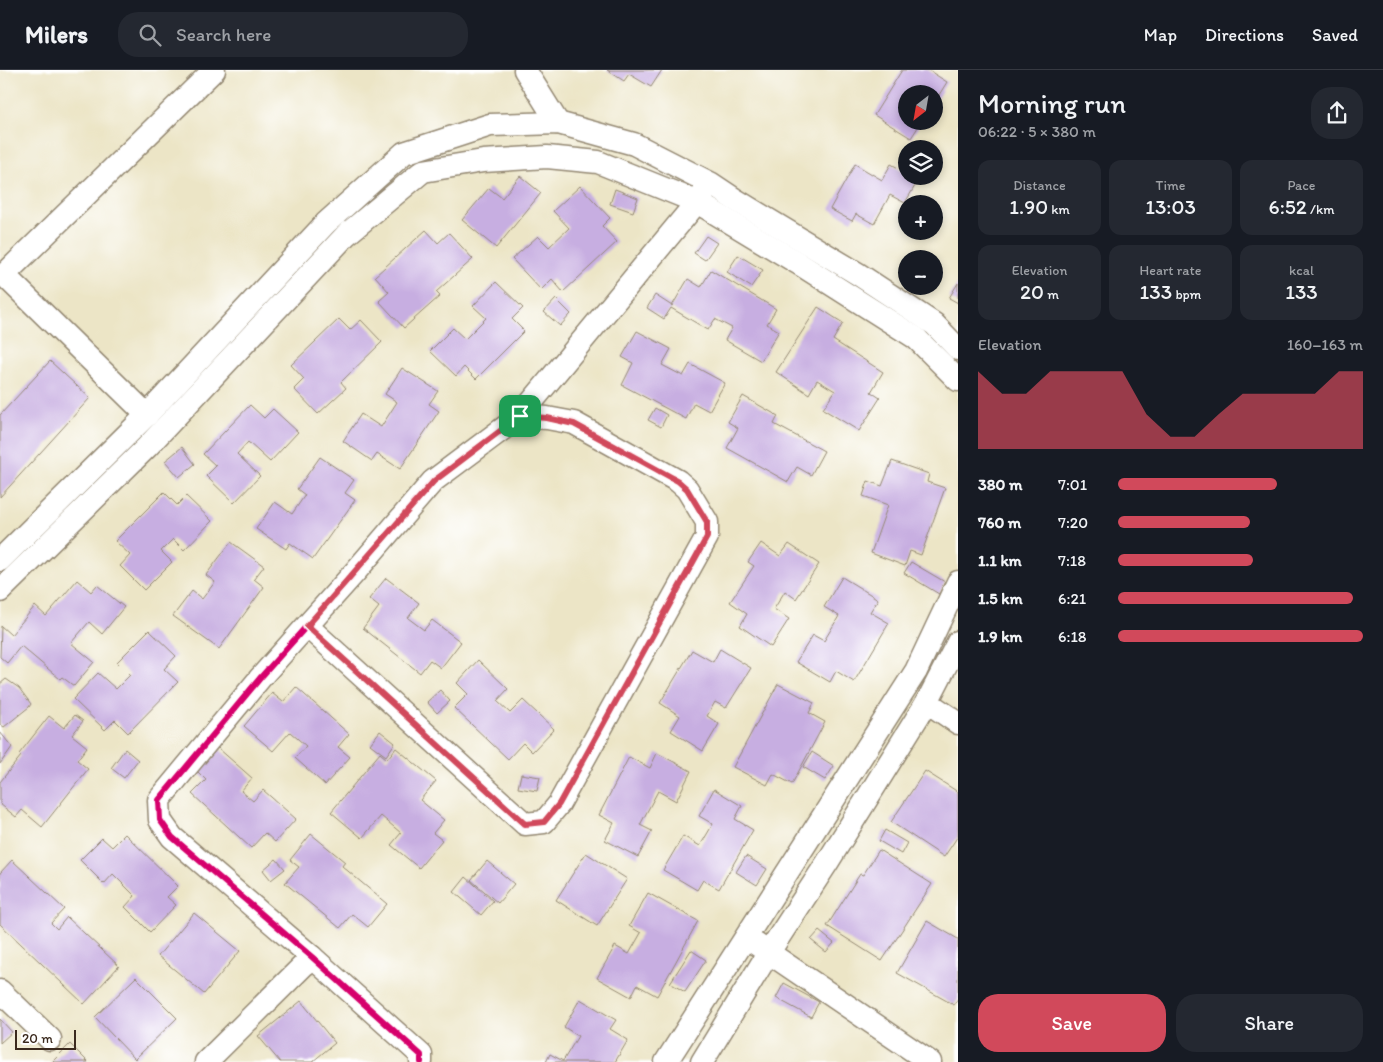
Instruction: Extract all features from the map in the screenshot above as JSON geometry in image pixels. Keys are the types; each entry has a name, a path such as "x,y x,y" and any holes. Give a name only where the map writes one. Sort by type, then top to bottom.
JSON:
{"street":[{"path":"146,415 2,277 214,70"},
{"path":"525,70 558,123"},
{"path":"0,560 146,415 326,224 404,153 490,125 558,123 634,144 710,183 866,279 934,324 958,349"},
{"path":"0,592 147,447 346,235 423,171 483,161 547,157 598,162 697,202 798,263 916,338 958,380"},
{"path":"421,1062 421,1055 312,957 172,836 160,820 159,800 261,677 434,481 520,416 697,202 710,183"},
{"path":"307,626 525,824 544,822 559,804 707,537 707,522 687,489 678,481 574,424 547,418 520,416"},
{"path":"666,1062 916,671 958,582"},
{"path":"702,1062 927,702 958,642"},
{"path":"927,702 958,723"},
{"path":"745,937 930,1062"},
{"path":"206,1062 312,957"},
{"path":"0,991 50,1039"}],"building":[{"path":"607,70 662,70 651,87 629,74 624,81"},
{"path":"902,70 928,70 947,82 943,88 943,85 898,85 898,130 874,115"},
{"path":"898,130 916,130 911,138"},
{"path":"855,164 882,180 891,164 898,168 898,185 916,185 910,195 898,195 898,199 890,195 874,224 856,214 852,221 830,209"},
{"path":"520,176 541,193 496,248 462,220 489,188 502,198"},
{"path":"580,186 610,218 602,226 617,242 563,292 552,279 541,290 512,259 538,236 549,247 569,228 553,211"},
{"path":"615,189 638,198 633,212 610,204"},
{"path":"426,230 438,243 449,233 473,259 436,292 440,296 404,328 379,301 389,292 375,276"},
{"path":"706,236 717,243 705,260 694,253"},
{"path":"738,255 763,270 751,287 727,272"},
{"path":"711,270 776,309 767,324 779,331 761,361 725,340 732,328 715,319 708,330 671,308 664,319 647,308 655,295 672,306 688,279 701,287"},
{"path":"496,282 523,308 512,319 524,331 476,379 464,367 456,376 430,351 453,328 465,339 486,318 473,306"},
{"path":"958,283 958,303 949,298"},
{"path":"556,299 571,314 560,326 544,312"},
{"path":"818,307 843,323 833,340 883,372 871,392 880,398 859,431 823,409 835,391 817,380 809,394 776,372"},
{"path":"339,319 350,330 361,320 382,342 341,382 346,388 318,414 294,389 304,379 291,365"},
{"path":"637,331 671,349 662,365 683,376 690,364 725,383 709,411 694,403 686,419 622,385 633,363 622,357"},
{"path":"50,361 90,398 0,497 0,415"},
{"path":"402,368 438,391 429,404 439,411 400,469 377,454 372,461 343,441 361,414 381,427 397,402 385,394"},
{"path":"743,396 778,416 774,424 824,451 811,475 797,467 788,482 727,448 738,428 728,422"},
{"path":"250,405 264,418 273,409 298,432 270,462 248,442 237,454 260,476 234,503 206,476 216,466 203,454"},
{"path":"655,408 667,415 661,427 648,420"},
{"path":"182,447 195,464 179,477 165,461"},
{"path":"320,457 354,480 345,493 355,500 313,559 290,543 286,549 256,529 275,502 292,514 305,495 297,489"},
{"path":"892,461 929,474 927,482 945,488 921,555 910,551 905,566 871,553 888,505 863,496 868,481 882,486"},
{"path":"164,492 177,505 186,496 212,521 184,550 173,539 161,551 172,562 144,590 120,566 130,555 115,541"},
{"path":"231,542 264,566 254,579 264,587 219,649 173,616 192,591 202,599 215,582 206,575"},
{"path":"761,543 780,556 789,544 819,564 796,599 785,591 774,609 789,619 771,647 740,626 747,614 730,602 754,566 748,562"},
{"path":"911,562 945,582 939,594 904,573"},
{"path":"842,577 878,599 870,612 889,623 854,682 836,671 830,682 796,662 813,635 824,641 839,616 824,607"},
{"path":"386,578 419,603 408,618 424,630 432,620 461,642 441,668 430,660 420,673 363,628 379,607 369,599"},
{"path":"77,580 91,592 97,585 124,607 102,634 89,622 71,643 94,662 74,686 62,677 60,679 21,646 7,663 0,657 1,626 11,635 35,606 46,616"},
{"path":"149,630 176,656 164,669 178,682 128,733 115,720 105,730 73,699 98,673 116,689 130,675 117,662"},
{"path":"720,649 751,668 726,708 715,702 707,716 719,724 703,751 671,731 680,716 660,703 692,650 713,662"},
{"path":"478,660 508,689 497,701 510,713 523,700 554,729 532,752 523,743 508,759 454,708 468,694 457,683"},
{"path":"6,679 19,688 31,704 4,727 0,724 0,684"},
{"path":"778,684 814,703 809,713 825,722 792,784 773,774 767,785 733,767"},
{"path":"296,687 349,734 338,747 350,757 325,785 295,758 306,746 290,732 273,751 244,726 272,693 283,702"},
{"path":"440,690 450,701 437,713 427,702"},
{"path":"75,715 83,721 72,735 87,747 77,760 88,769 42,827 22,810 16,817 0,804 0,782 49,716 64,728"},
{"path":"380,731 395,743 386,756 370,744"},
{"path":"0,732 12,747 0,764"},
{"path":"218,748 252,778 241,791 253,801 263,790 296,819 275,842 265,833 251,848 192,794 206,780 197,771"},
{"path":"396,748 436,781 420,800 444,820 433,833 442,840 419,868 391,845 401,833 381,816 362,838 331,812 380,753 387,759"},
{"path":"125,749 138,760 124,778 111,768"},
{"path":"812,752 834,766 825,780 803,767"},
{"path":"657,753 691,771 676,801 658,791 640,825 652,831 638,857 605,840 614,823 599,815 629,757 650,768"},
{"path":"925,771 958,792 958,836 944,857 891,822"},
{"path":"521,774 540,777 537,791 518,788"},
{"path":"714,789 742,806 735,819 753,830 719,889 703,880 697,890 663,870 683,836 700,846 713,824 699,816"},
{"path":"885,830 907,843 901,854 879,841"},
{"path":"125,834 178,886 167,897 176,905 150,932 125,907 135,896 113,874 104,884 80,860 102,838 112,847"},
{"path":"311,834 345,862 342,866 387,904 368,927 352,914 340,928 285,883 299,867 290,860"},
{"path":"879,850 932,884 882,961 827,926 860,874 863,875"},
{"path":"586,853 627,879 597,926 556,900"},
{"path":"746,856 767,869 757,885 736,872"},
{"path":"276,859 285,869 271,880 263,870"},
{"path":"12,860 64,909 51,923 57,929 67,917 119,966 84,1004 0,924 0,873"},
{"path":"487,861 514,884 498,903 471,880"},
{"path":"466,877 493,901 481,915 454,892"},
{"path":"648,893 698,921 657,996 637,985 631,997 597,978 615,946 629,954 641,933 629,926"},
{"path":"194,913 240,951 204,994 158,956"},
{"path":"927,921 958,939 958,999 954,1005 897,973"},
{"path":"819,931 834,943 826,952 811,940"},
{"path":"691,950 706,960 685,992 670,983"},
{"path":"136,977 177,1018 135,1059 95,1017"},
{"path":"784,983 819,1002 811,1017 776,998"},
{"path":"580,999 616,1020 610,1029 628,1040 615,1062 546,1062 550,1054 563,1061 578,1036 564,1027"},
{"path":"301,1001 335,1043 312,1062 280,1062 258,1036"},
{"path":"0,1019 12,1032 0,1043"},
{"path":"70,1044 88,1062 52,1062"}],"cycle path":[{"path":"307,626 525,824 544,822 559,804 707,537 707,522 687,489 678,481 574,423 520,416 433,481 261,677 159,800 160,820 172,837 312,957 421,1055 421,1062"}],"route":[{"path":"520,416 547,418 574,424 678,481 687,489 707,522 707,537 559,804 544,822 525,824 307,626 434,481 520,416"}]}
